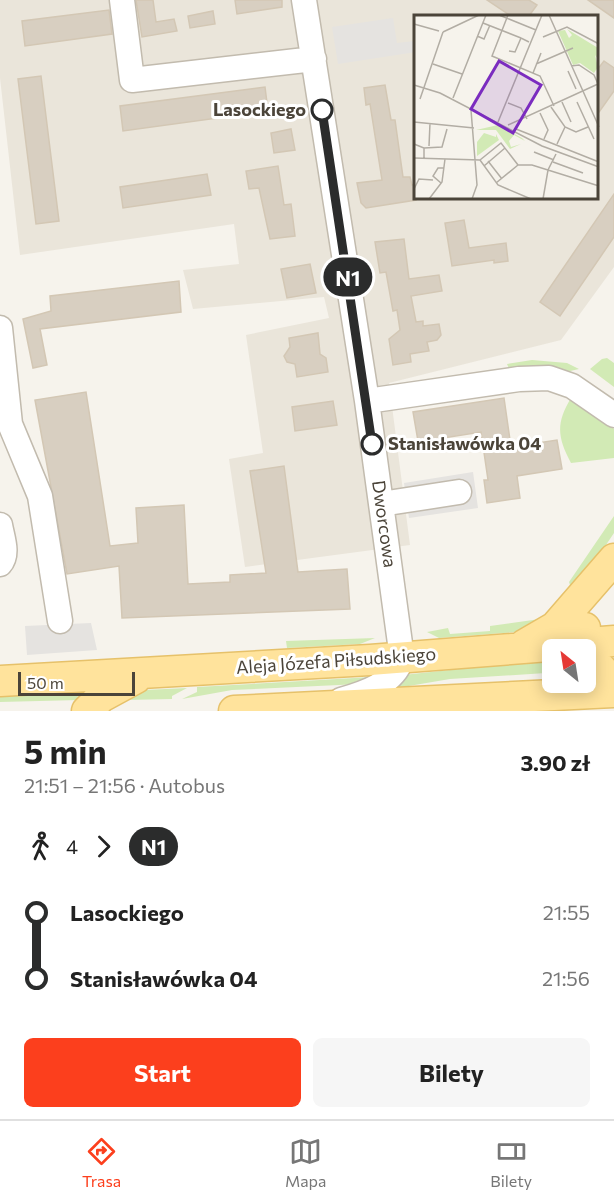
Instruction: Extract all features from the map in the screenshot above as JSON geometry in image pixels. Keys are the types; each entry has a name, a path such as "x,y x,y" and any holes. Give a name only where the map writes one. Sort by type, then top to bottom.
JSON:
{"main road":[{"path":"612,562 588,612 598,643 614,679"},
{"path":"503,650 525,644 555,627 612,562"},
{"name":"Aleja Józefa Piłsudskiego","path":"0,681 402,658 598,643"},
{"path":"57,679 100,706 147,673"},
{"path":"500,696 542,684"},
{"path":"234,711 378,707 500,696 614,692"}],"street":[{"path":"122,0 132,80 314,59"},
{"name":"Dworcowa","path":"304,0 367,401 402,658"},
{"path":"0,328 10,424 40,496 60,621"},
{"path":"367,401 519,379 549,378 572,386 614,415"},
{"path":"381,504 459,492"},
{"path":"0,525 5,553 0,564"},
{"path":"315,707 360,695 380,685 397,669 402,658"}],"shaded area":[{"path":"0,0 614,0 614,267 561,340 389,383 410,545 245,567 229,459 263,453 246,335 329,318 324,297 193,309 183,270 239,264 234,224 20,255 0,78"},
{"path":"393,18 397,43 414,41 414,52 338,64 332,27"},
{"path":"473,472 478,508 409,518 404,483"},
{"path":"91,623 97,650 27,655 25,626"}],"green space":[{"path":"607,358 614,363 614,387 590,369 602,359"},
{"path":"532,360 567,363 579,369 566,372 510,371 507,364"},
{"path":"571,398 614,429 614,458 571,463 563,445 560,430 563,415"},
{"path":"614,516 614,533 573,594 569,582"},
{"path":"540,619 530,629 515,632 439,638 427,632 448,628 450,634 490,631 490,626"},
{"path":"375,638 360,644 287,648 286,641"},
{"path":"542,660 542,673 450,679 391,689 403,675"},
{"path":"372,677 360,684 232,690 182,699 197,692 197,687"},
{"path":"187,688 172,696 172,699 125,700 144,690"},
{"path":"58,690 80,697 79,700 0,702 0,691"}],"building":[{"path":"136,0 153,0 156,22 174,19 177,31 142,37"},
{"path":"235,0 282,0 282,7 237,14"},
{"path":"487,0 529,0 537,5 530,15 510,15"},
{"path":"588,0 614,0 614,18"},
{"path":"109,10 112,34 25,46 22,21"},
{"path":"213,11 215,24 190,28 188,16"},
{"path":"604,61 614,68 614,91 599,112 599,67"},
{"path":"41,76 59,221 36,224 18,79"},
{"path":"385,85 391,120 395,120 403,177 410,177 412,185 414,184 414,200 416,200 366,208 361,203 357,183 382,180 370,104 366,105 364,88"},
{"path":"265,87 268,111 123,131 120,106"},
{"path":"291,129 295,150 274,153 271,133"},
{"path":"278,166 284,205 291,204 295,236 270,239 259,188 249,189 246,171"},
{"path":"207,174 211,195 123,208 120,187"},
{"path":"614,194 614,237 560,316 540,302"},
{"path":"464,220 469,248 506,243 508,261 494,263 494,260 452,266 445,223"},
{"path":"404,239 409,279 439,275 442,291 411,296 416,322 423,321 423,326 439,324 441,335 437,340 427,342 429,351 410,354 411,362 393,365 389,339 400,330 397,310 393,311 386,272 380,273 375,242"},
{"path":"310,264 316,293 287,298 281,269"},
{"path":"179,281 181,312 40,329 47,365 33,368 23,319 51,311 50,296"},
{"path":"318,333 320,354 326,358 328,372 297,377 295,364 287,362 284,356 290,347 289,338"},
{"path":"86,392 110,546 138,543 136,508 184,505 188,584 230,582 230,575 266,573 250,471 284,466 298,572 347,569 350,609 122,618 119,566 67,574 35,400"},
{"path":"504,398 511,447 557,440 562,469 517,476 520,498 487,503 484,480 488,480 481,432 443,438 444,443 419,447 413,412"},
{"path":"333,401 337,425 295,431 292,407"}],"bus line":[{"name":"N1","path":"322,110 372,444"}],"place":[{"name":"Lasockiego","path":"322,110"},
{"name":"Stanisławówka 04","path":"372,444"}]}
